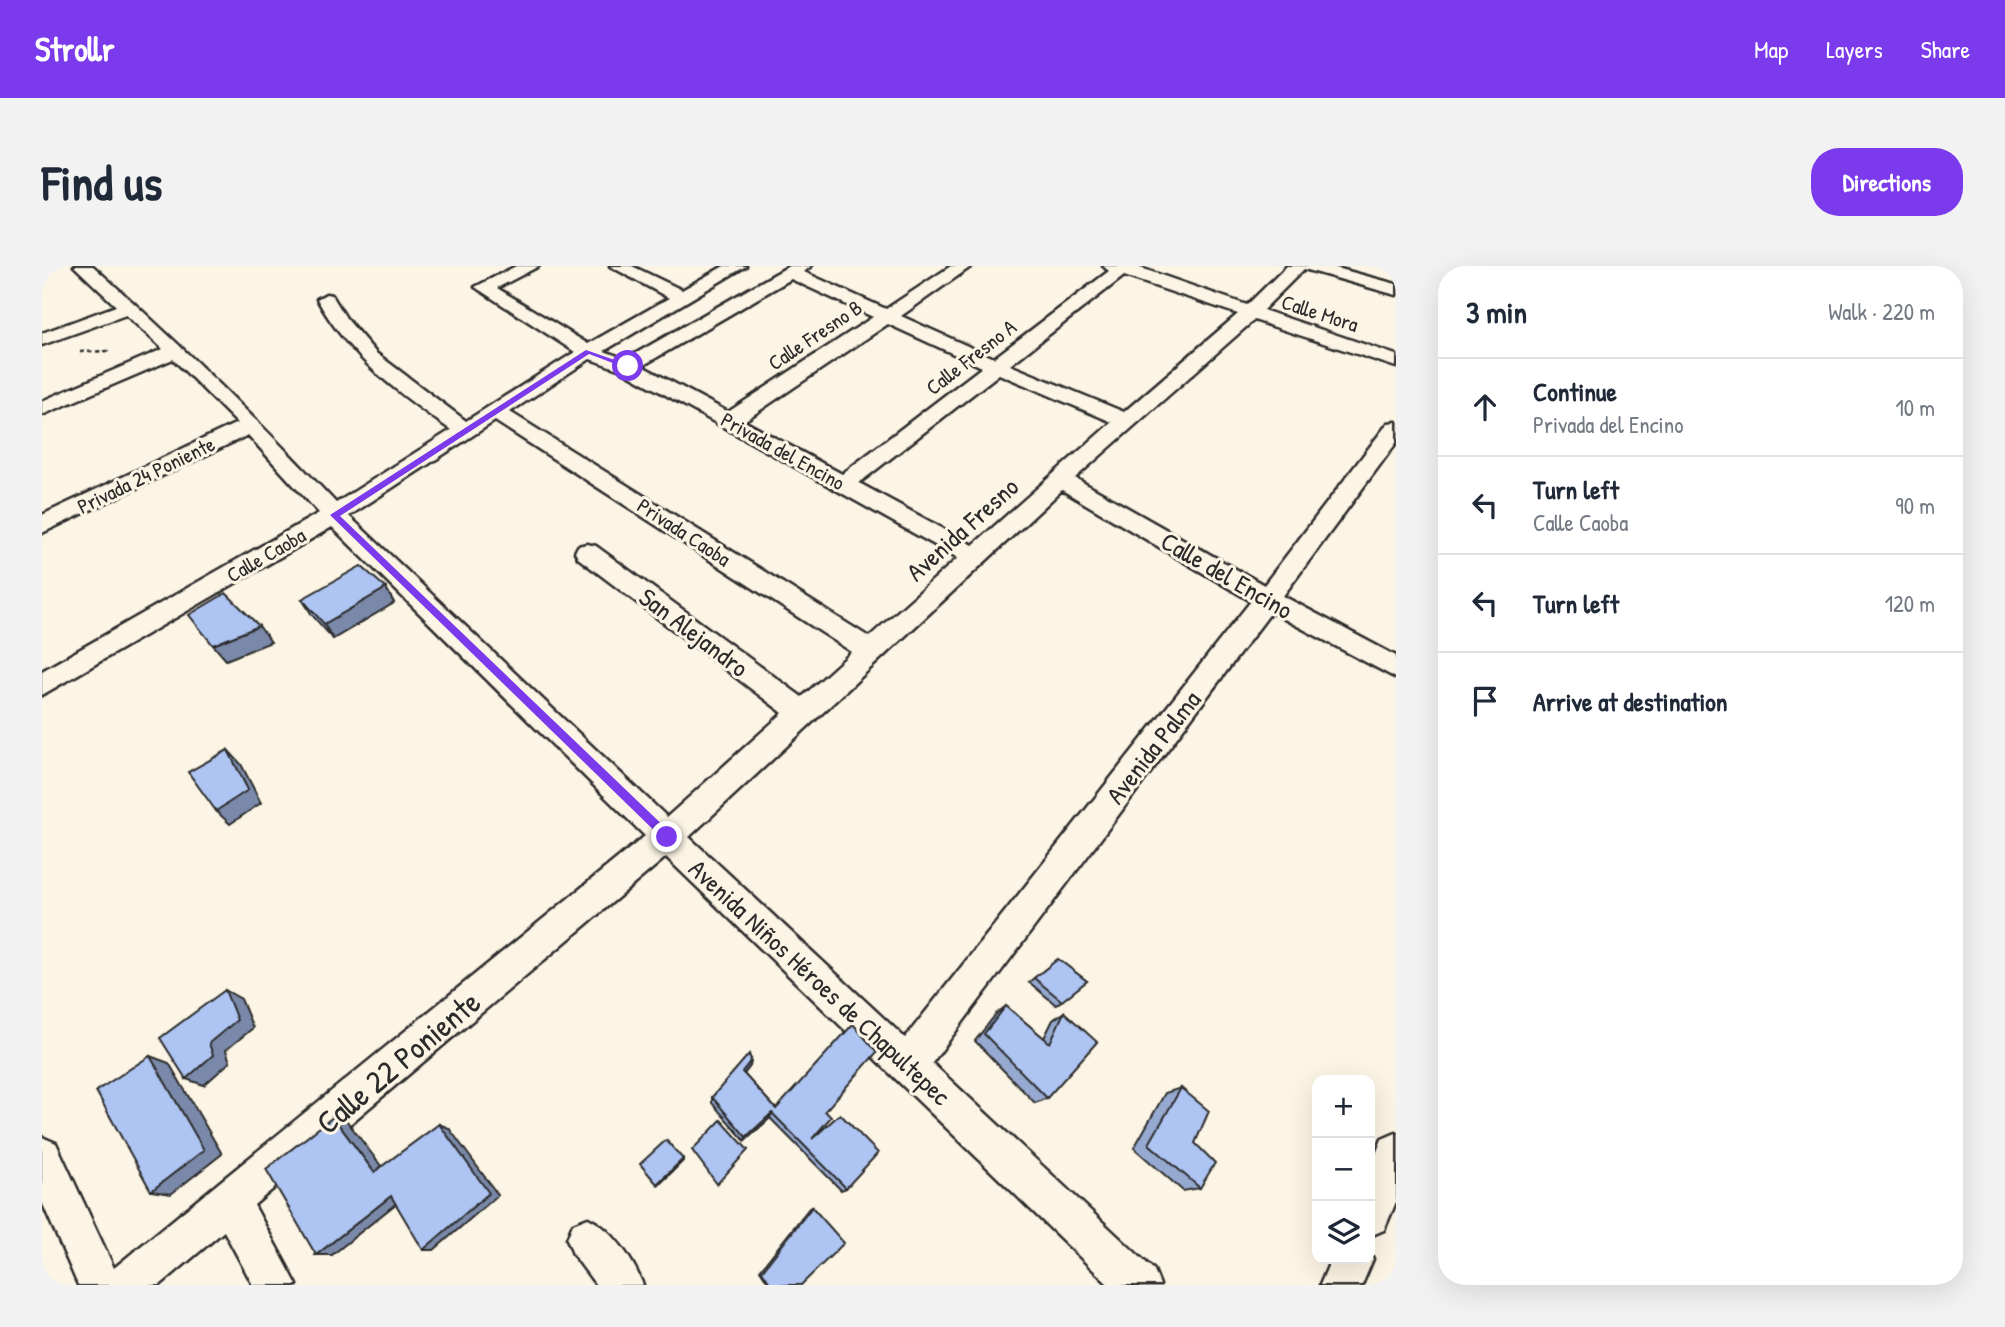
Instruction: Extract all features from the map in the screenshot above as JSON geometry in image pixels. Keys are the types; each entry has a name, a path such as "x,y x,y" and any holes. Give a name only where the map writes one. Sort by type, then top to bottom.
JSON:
{"street":[{"name":"Avenida Niños Héroes de Chapultepec","path":"83,266 176,351 251,425 334,515 667,837 1139,1285"},
{"name":"Privada del Encino","path":"530,266 484,287 588,352 628,366 976,557"},
{"path":"619,266 681,297"},
{"name":"Calle Caoba","path":"42,684 334,515 588,352 737,266"},
{"name":"Calle Fresno B","path":"729,421 963,266"},
{"name":"Avenida Fresno","path":"667,837 1060,479 1249,314 1297,266"},
{"path":"1310,266 1396,290"},
{"name":"Calle Mora","path":"1120,267 1249,314 1396,361"},
{"name":"Calle Fresno A","path":"844,484 1120,267"},
{"path":"628,366 797,269 886,315 996,366 1127,421"},
{"path":"326,299 343,329 386,372 466,431"},
{"path":"42,339 130,307"},
{"path":"42,408 176,351"},
{"name":"Privada Caoba","path":"496,412 871,651"},
{"name":"Privada 24 Poniente","path":"42,525 251,425"},
{"name":"Avenida Palma","path":"908,1064 1268,599 1396,428"},
{"name":"Calle del Encino","path":"1060,479 1268,599 1396,668"},
{"name":"San Alejandro","path":"587,552 802,712"},
{"name":"Calle 22 Poniente","path":"127,1285 667,837"},
{"path":"1375,1204 1396,1153"},
{"path":"42,1157 100,1285"},
{"path":"230,1201 276,1285"},
{"path":"588,1239 622,1285"},
{"path":"1341,1285 1350,1264"}],"building":[{"path":"361,566 386,588 324,624 302,599"},
{"path":"226,593 259,626 213,645 189,615"},
{"path":"228,750 248,790 216,811 188,772"},
{"path":"1058,959 1087,981 1062,1001 1034,978"},
{"path":"225,990 237,1020 209,1043 213,1055 186,1079 160,1038"},
{"path":"1006,1006 1050,1043 1064,1012 1097,1042 1047,1098 984,1034"},
{"path":"853,1024 877,1052 825,1111 831,1117 812,1139 840,1114 878,1153 846,1188 772,1113 746,1137 712,1097 749,1054 751,1060 742,1072 776,1109"},
{"path":"150,1056 204,1150 151,1191 96,1091"},
{"path":"1181,1088 1209,1111 1195,1143 1215,1163 1200,1188 1149,1144"},
{"path":"333,1117 374,1172 439,1124 489,1193 423,1250 391,1196 316,1255 266,1169"},
{"path":"721,1120 748,1150 717,1184 692,1150"},
{"path":"666,1140 683,1159 657,1184 640,1164"},
{"path":"812,1207 844,1243 801,1285 771,1285 762,1271"}],"route":[{"path":"628,366 588,352 334,515 667,837"}]}
